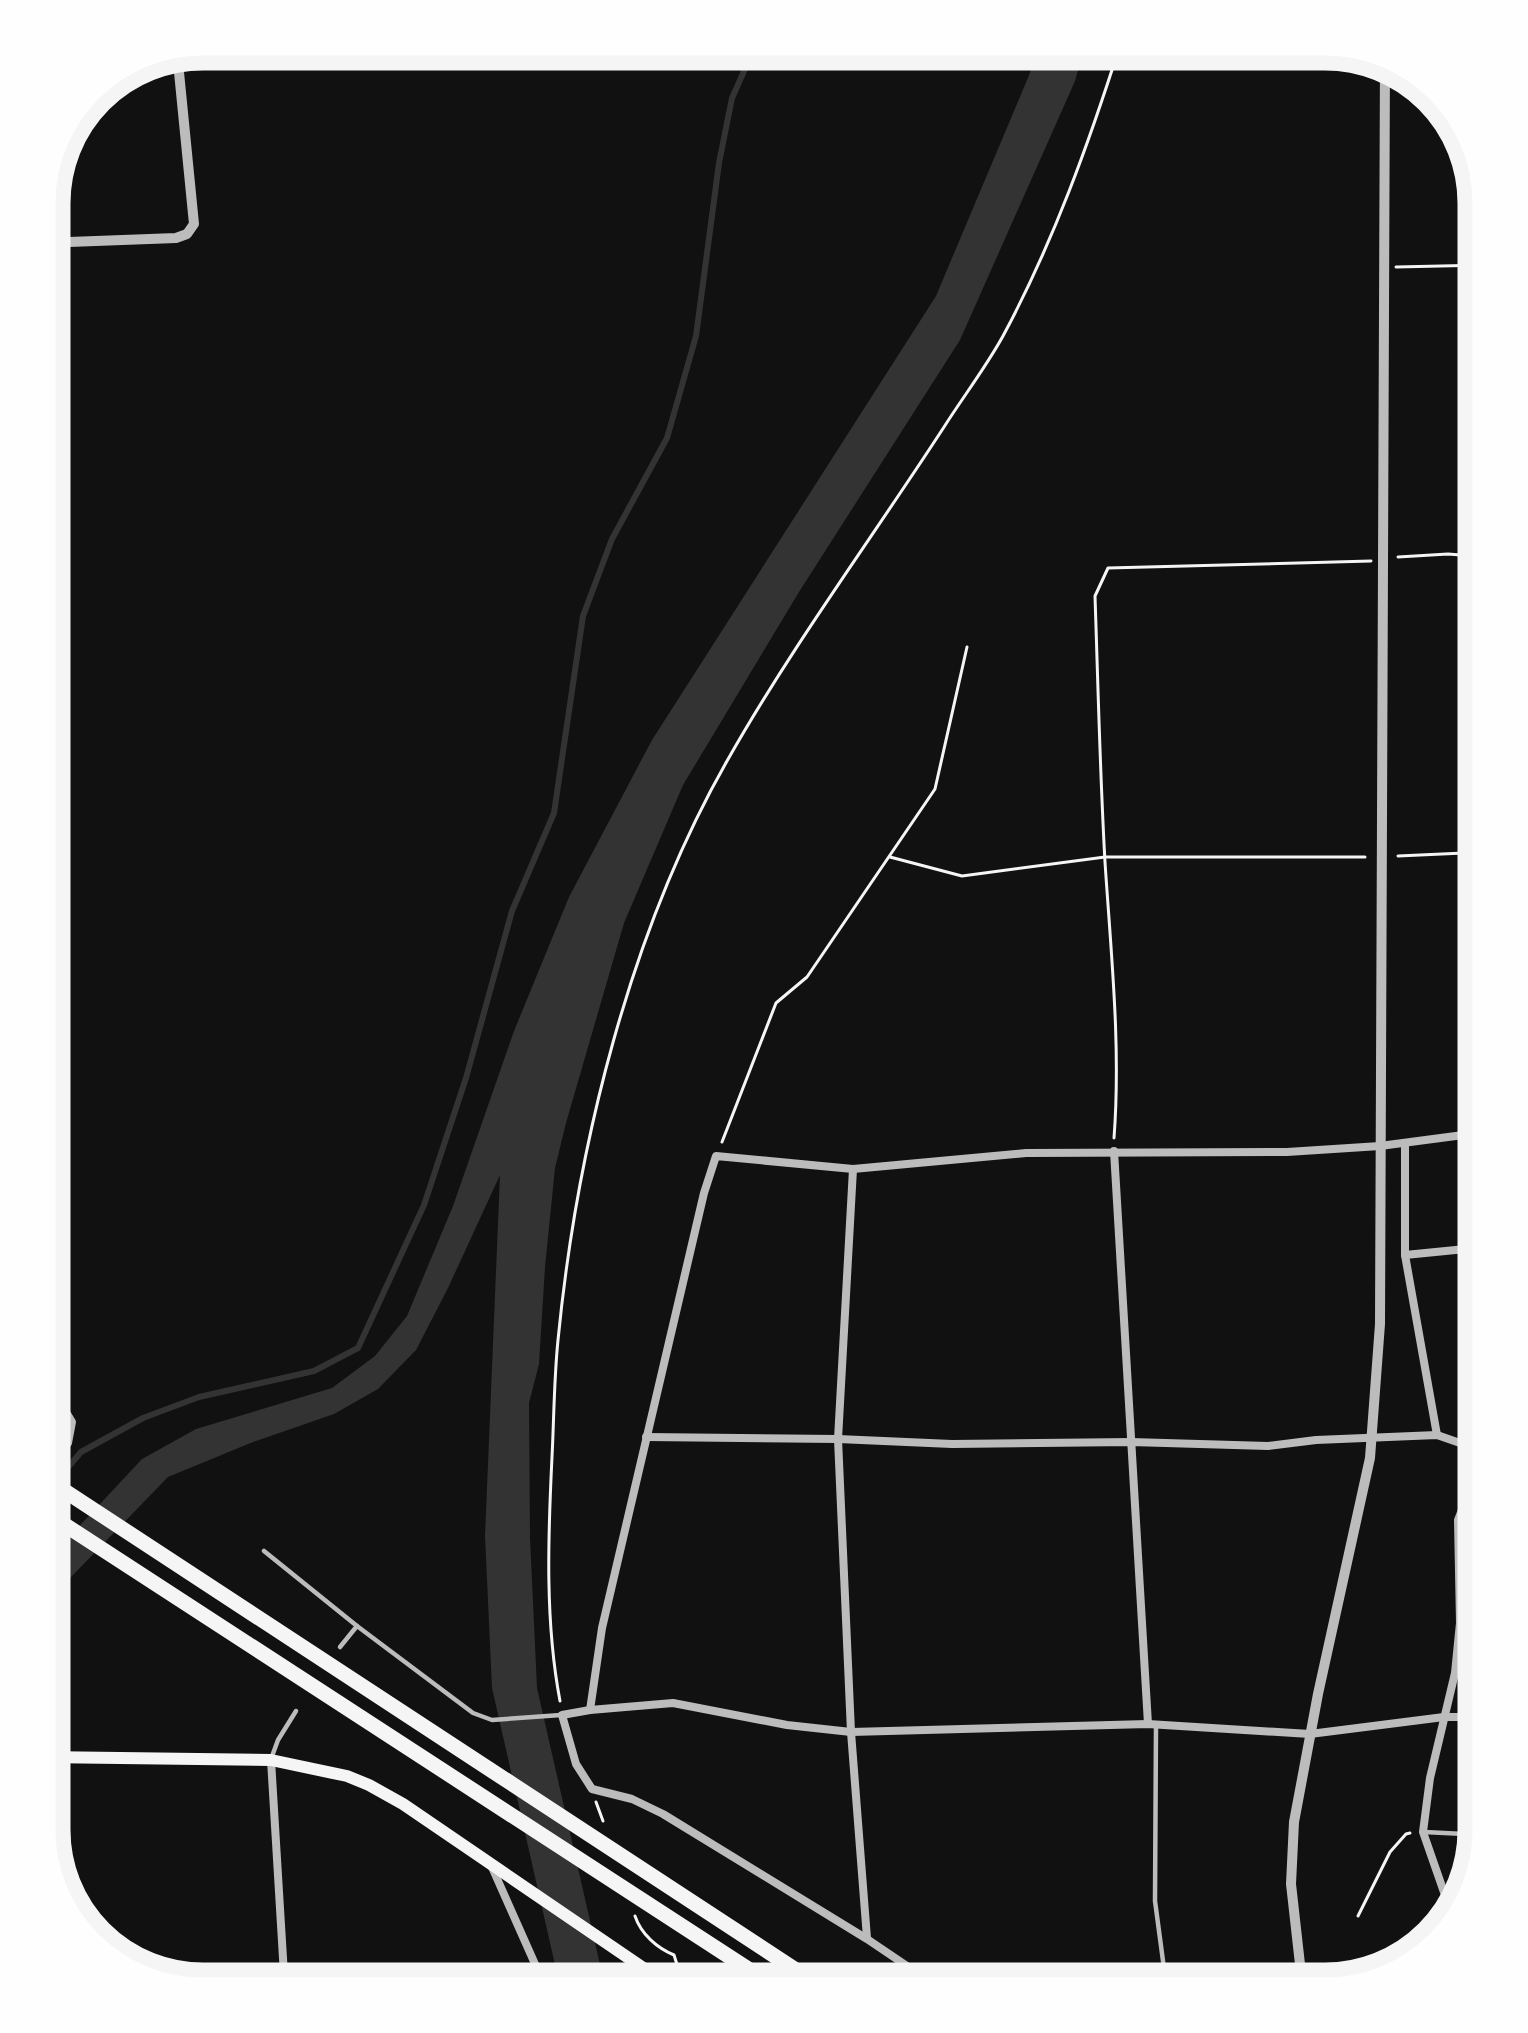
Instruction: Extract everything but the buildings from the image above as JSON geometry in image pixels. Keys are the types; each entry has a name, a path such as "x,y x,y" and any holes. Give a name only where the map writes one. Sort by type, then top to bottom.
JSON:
{"highway":[{"path":"63,1489 796,1970"},
{"path":"63,1524 750,1970"}],"main road":[{"path":"63,1757 271,1760 322,1769 369,1785 647,1970"}],"street":[{"path":"63,242 176,238 194,224 178,65"},
{"path":"1299,1970 1291,1884 1294,1822 1373,1436 1380,1324 1385,77"},
{"path":"590,1710 602,1628 716,1156 853,1169 1026,1153 1287,1152 1465,1135"},
{"path":"1405,1143 1406,1255 1437,1435"},
{"path":"1114,1151 1152,1725"},
{"path":"853,1169 838,1439 850,1732 867,1940"},
{"path":"1406,1255 1465,1249"},
{"path":"63,1407 72,1422 63,1449"},
{"path":"646,1437 1268,1446 1437,1435 1465,1445"},
{"path":"1447,1899 1424,1832 1430,1778 1455,1673 1460,1623 1458,1520 1465,1502"},
{"path":"912,1970 663,1814 632,1799 592,1789 576,1764 562,1715 674,1703 850,1732 1152,1725 1310,1734 1465,1718"},
{"path":"271,1760 284,1970"},
{"path":"491,1865 537,1970"},
{"path":"632,1960 634,1970"}],"lane":[{"path":"264,1551 473,1713 492,1720 562,1715"},
{"path":"340,1647 357,1626"},
{"path":"271,1760 296,1711"},
{"path":"1152,1725 1155,1901 1166,1970"},
{"path":"1424,1832 1465,1834"}],"path":[{"path":"562,1715 554,1666 550,1580 557,1344 588,1139 628,994 672,872 725,764 1001,340 1063,206 1114,63"},
{"path":"1382,267 1465,265"},
{"path":"1114,1151 1118,1094 1095,596 1108,568 1465,555"},
{"path":"716,1156 776,1003 807,977 935,789 967,647"},
{"path":"890,856 962,876 1105,857 1465,853"},
{"path":"1358,1916 1390,1852 1406,1834 1424,1832"}],"shaded area":[{"path":"1033,63 1080,63 960,340 683,785 624,923 566,1123 555,1168 539,1364 529,1403 530,1538 537,1688 601,1970 556,1970 492,1688 485,1536 500,1175 416,1350 378,1389 334,1414 168,1477 63,1585 63,1544 142,1459 196,1429 332,1388 375,1356 407,1316 569,897 652,740 936,296"}],"waterway":[{"path":"63,1473 81,1452 143,1418 199,1397 314,1371 358,1348 424,1205 466,1078 512,911 554,813 583,616 612,539 667,438 696,336 732,98 748,63"}]}
